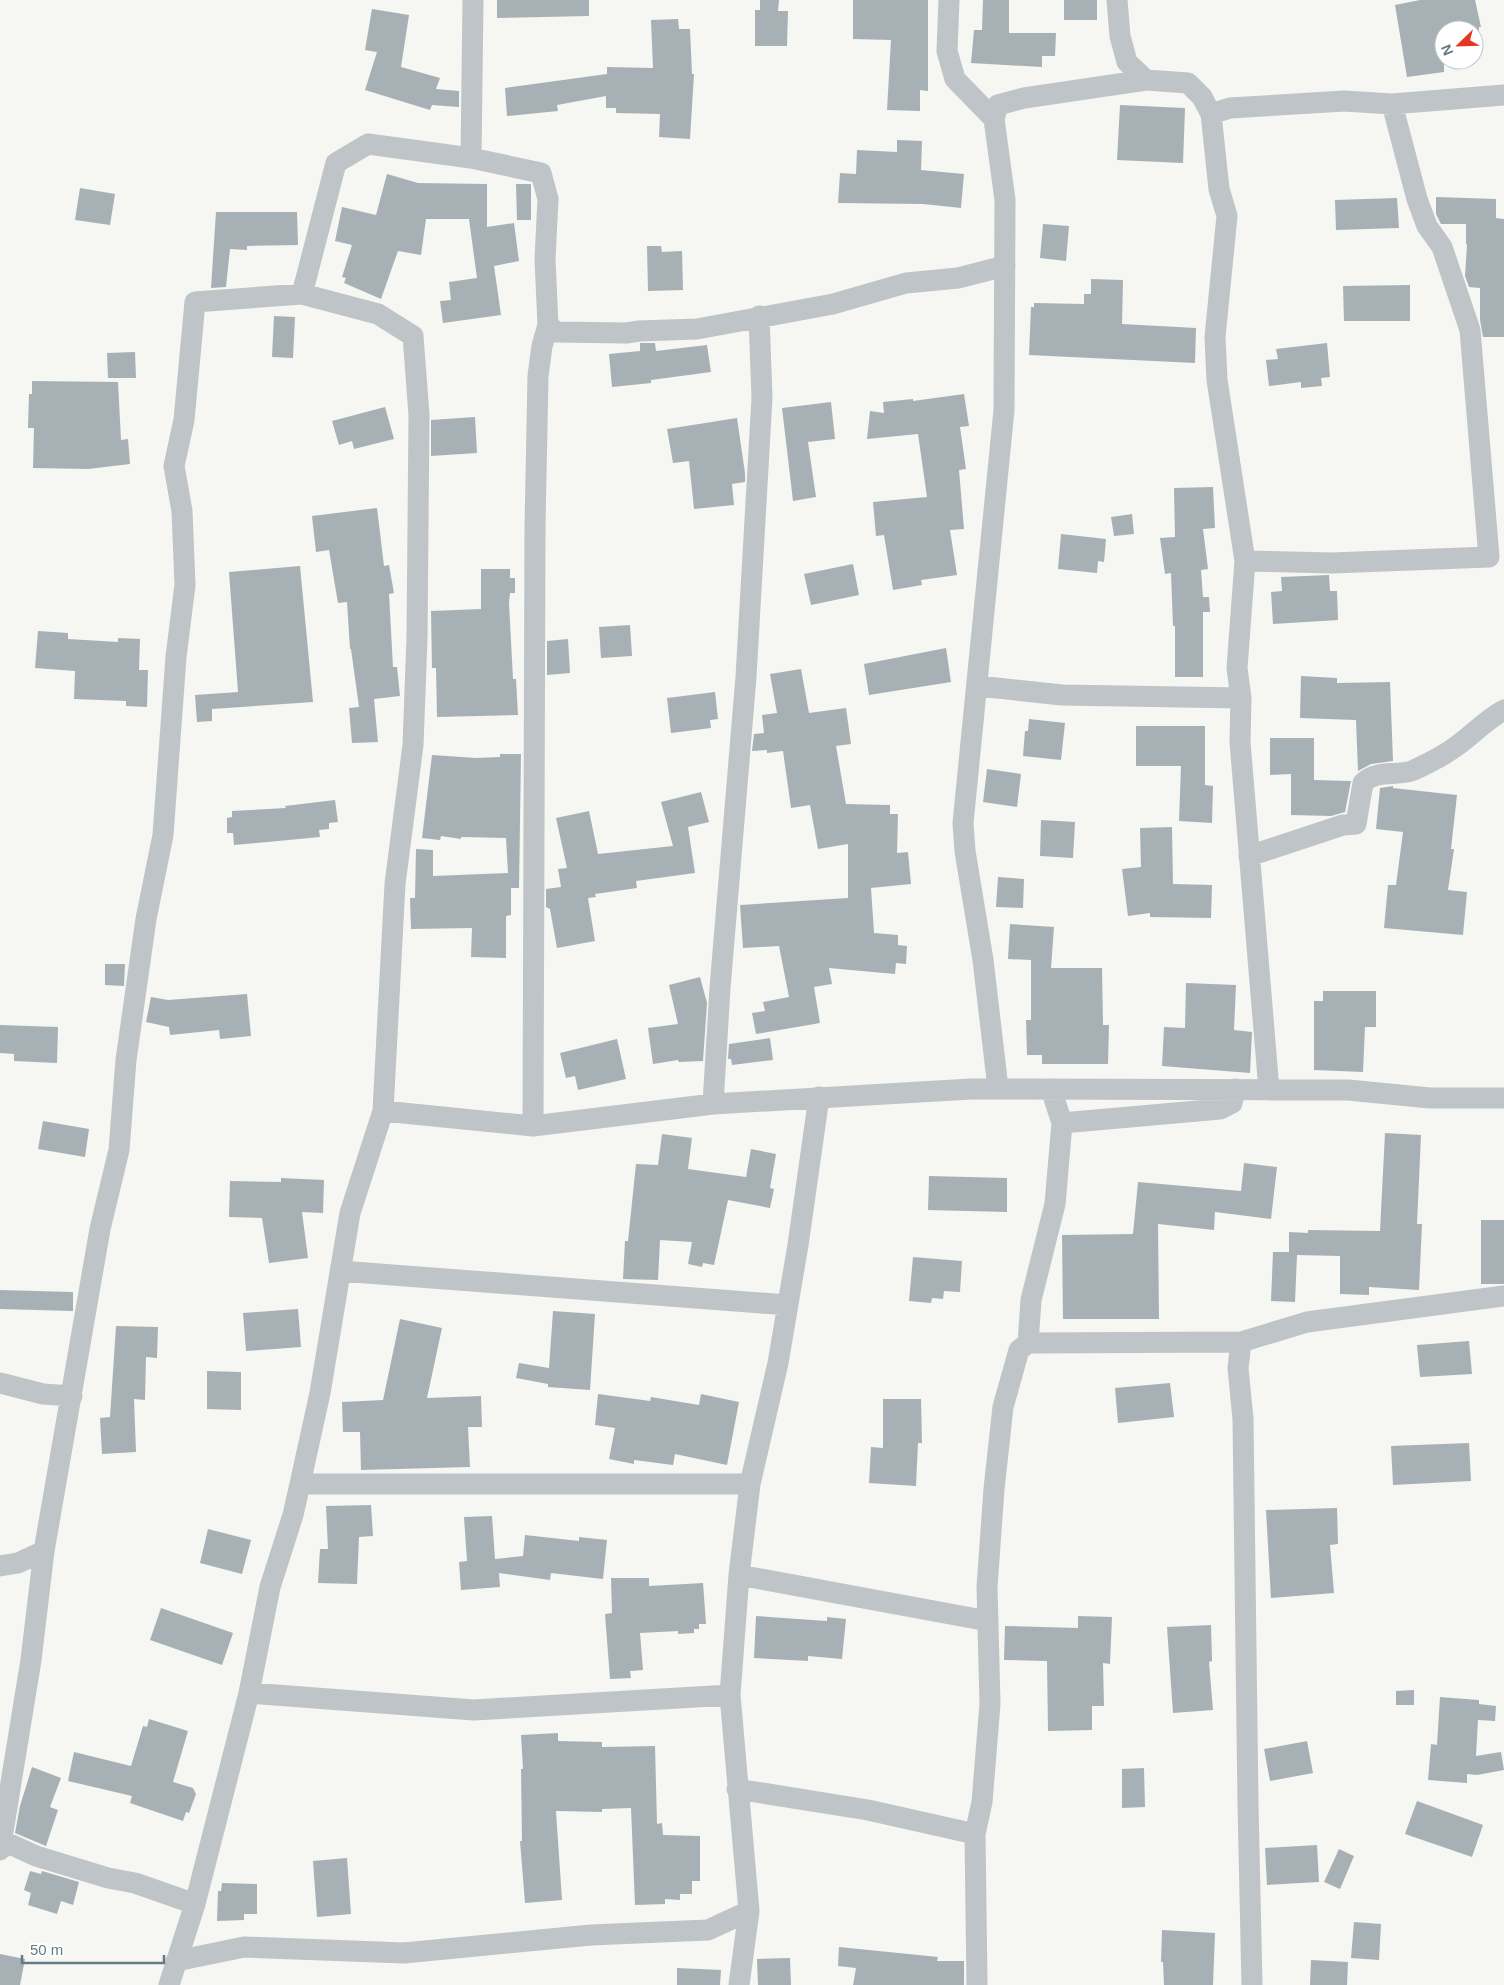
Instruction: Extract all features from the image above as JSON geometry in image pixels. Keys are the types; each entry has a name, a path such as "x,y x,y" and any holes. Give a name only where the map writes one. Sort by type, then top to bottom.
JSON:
{"street":[{"path":"472,158 474,0"},
{"path":"949,0 947,51 956,79 994,119"},
{"path":"1117,0 1120,36 1127,62 1146,80"},
{"path":"998,1088 983,960 965,851 963,823 1004,410 1005,200 994,119 998,105 1024,98 1146,80 1188,83 1202,97 1210,114 1219,190 1227,216 1215,337 1217,380 1246,561 1236,668 1240,698 1240,742 1269,1090"},
{"path":"1210,114 1230,108 1344,101 1392,104 1504,95"},
{"path":"1246,561 1332,563 1489,557 1470,330 1442,247 1428,226 1417,199 1392,104"},
{"path":"302,294 336,163 368,144 472,158 541,173 548,199 545,259 548,325 542,346 538,376 535,527 533,1126"},
{"path":"548,325 556,332 626,334 638,331 697,329 759,316 834,304 906,283 958,278 1005,266"},
{"path":"169,1985 194,1904 249,1693 270,1586 294,1515 320,1393 350,1213 383,1111 395,884 413,745 417,638 419,415 413,336 378,314 302,294 195,302 184,420 174,466 182,511 185,585 176,657 163,834 146,919 128,1041 119,1150 100,1229 44,1551 30,1660 1,1845 108,1878 134,1883 194,1904"},
{"path":"713,1104 720,988 746,677 763,380 759,316"},
{"path":"978,686 1062,695 1240,698"},
{"path":"1249,856 1343,825 1356,824 1363,783 1367,779 1375,775 1406,773 1414,769 1449,751 1504,710"},
{"path":"383,1111 533,1126 713,1104 998,1088 1348,1090 1430,1098 1504,1098"},
{"path":"1028,1344 1031,1300 1055,1204 1062,1123 1051,1089"},
{"path":"1062,1123 1220,1109 1232,1103 1235,1090"},
{"path":"740,1985 749,1910 730,1695 739,1575 750,1484 778,1363 819,1097"},
{"path":"340,1271 788,1305"},
{"path":"977,1985 975,1834 982,1802 990,1713 987,1587 994,1489 1003,1407 1019,1350 1028,1344 1241,1342 1307,1322 1504,1296"},
{"path":"1241,1342 1238,1368 1244,1429 1252,1985"},
{"path":"0,1384 43,1394 72,1396"},
{"path":"300,1484 750,1484"},
{"path":"0,1566 18,1564 44,1551"},
{"path":"739,1575 988,1621"},
{"path":"249,1693 474,1710 730,1695"},
{"path":"737,1790 868,1810 975,1834"},
{"path":"176,1961 244,1947 404,1953 591,1935 708,1930 749,1910"}],"building":[{"path":"497,0 589,0 589,16 497,18"},
{"path":"760,0 779,0 778,11 788,11 787,46 755,46 755,10 760,10"},
{"path":"853,0 928,0 928,91 920,90 920,111 887,110 891,40 853,39"},
{"path":"983,0 1009,0 1009,33 1056,33 1055,56 1042,56 1042,67 971,63 974,30 982,30"},
{"path":"1064,0 1097,0 1097,20 1064,20"},
{"path":"1420,0 1475,0 1479,20 1434,20 1434,70 1444,70 1444,72 1407,77 1395,5"},
{"path":"372,9 409,15 401,67 440,78 436,89 459,91 459,107 432,105 430,110 365,90 377,52 365,50"},
{"path":"678,19 679,29 690,29 692,74 694,74 690,139 659,137 660,114 616,113 616,108 606,108 606,96 557,105 558,111 507,116 505,88 607,74 607,67 653,68 651,20"},
{"path":"1120,105 1185,108 1183,163 1117,160"},
{"path":"897,140 922,141 921,170 964,174 961,208 923,204 838,203 840,173 856,174 857,150 897,152"},
{"path":"387,174 418,183 487,184 487,227 514,223 519,261 494,266 501,315 443,323 440,301 451,300 449,282 477,278 469,219 426,219 421,255 398,251 381,299 344,283 346,278 342,277 352,245 335,241 342,207 376,215"},
{"path":"516,184 531,184 531,220 517,220"},
{"path":"80,188 115,194 110,225 75,220"},
{"path":"1436,197 1496,199 1496,218 1504,219 1504,337 1483,337 1480,320 1480,288 1469,287 1465,276 1466,224 1441,224 1436,214"},
{"path":"1397,198 1399,228 1336,230 1335,200"},
{"path":"216,212 297,212 298,245 247,246 247,250 230,249 226,287 211,288"},
{"path":"1043,224 1069,226 1066,261 1040,258"},
{"path":"647,246 661,246 662,252 682,251 683,290 648,291"},
{"path":"1091,279 1123,280 1122,324 1196,328 1195,363 1029,355 1031,307 1034,307 1034,303 1084,304 1084,294 1091,294"},
{"path":"1410,285 1410,321 1344,321 1343,286"},
{"path":"274,316 295,317 293,358 272,357"},
{"path":"640,343 655,343 656,351 707,345 711,372 651,380 651,383 612,387 609,354 640,351"},
{"path":"1327,343 1330,377 1321,378 1322,386 1301,388 1301,382 1269,386 1266,360 1278,359 1276,349"},
{"path":"135,352 136,378 108,378 107,353"},
{"path":"32,381 118,382 121,440 128,439 130,464 88,469 33,468 34,428 28,428 29,394 32,394"},
{"path":"964,394 969,426 960,427 966,469 959,470 964,529 950,530 957,575 921,580 922,585 893,590 884,535 876,536 873,502 927,497 918,434 867,439 870,411 884,413 883,402 913,399 913,401"},
{"path":"831,402 835,439 808,442 816,497 793,501 782,408"},
{"path":"385,407 394,439 354,449 352,441 339,445 332,421"},
{"path":"475,417 477,453 431,456 431,420"},
{"path":"737,418 745,482 732,484 734,505 694,509 689,461 673,463 667,429"},
{"path":"1213,487 1215,528 1203,529 1208,569 1201,570 1203,597 1209,597 1210,612 1203,612 1203,677 1175,677 1175,626 1173,626 1171,573 1165,574 1160,538 1175,537 1174,488"},
{"path":"377,508 384,566 389,565 394,593 389,594 393,667 397,667 400,696 374,699 378,742 352,743 349,708 359,707 350,649 347,602 338,603 329,550 316,552 312,516"},
{"path":"1132,514 1134,534 1114,536 1111,517"},
{"path":"1061,534 1106,539 1104,562 1098,561 1097,573 1058,569"},
{"path":"853,564 859,595 811,605 804,574"},
{"path":"300,566 313,702 212,709 212,721 197,722 195,695 238,692 229,572"},
{"path":"481,569 510,569 510,578 515,578 515,593 510,593 509,603 513,679 516,679 518,715 437,717 436,668 432,668 431,611 481,609"},
{"path":"1329,575 1330,591 1337,591 1338,620 1273,624 1271,592 1282,591 1281,577"},
{"path":"630,625 632,656 601,658 599,627"},
{"path":"38,631 68,633 68,639 118,642 118,638 140,639 139,670 148,670 147,707 126,706 126,701 74,699 75,671 35,668"},
{"path":"568,639 570,673 547,675 547,641"},
{"path":"946,648 951,682 869,695 864,664"},
{"path":"801,669 809,713 846,708 851,744 836,746 846,804 890,805 890,814 898,814 897,853 908,852 911,884 871,888 874,933 898,935 898,945 907,946 906,964 896,963 895,974 829,968 832,984 814,987 820,1023 756,1034 752,1013 765,1011 763,1002 789,997 779,946 743,948 740,905 848,898 848,844 818,849 810,805 791,808 783,751 767,753 767,750 752,751 754,734 764,733 762,715 777,713 770,674"},
{"path":"1301,676 1337,678 1337,683 1390,682 1393,761 1371,764 1358,771 1356,720 1300,718"},
{"path":"715,692 718,719 710,720 711,728 671,733 667,698"},
{"path":"1029,719 1065,723 1061,760 1023,756 1025,731 1028,731"},
{"path":"1136,726 1205,726 1205,785 1213,786 1212,823 1179,821 1181,766 1136,766"},
{"path":"1270,738 1314,738 1314,780 1351,781 1345,812 1331,816 1291,815 1291,774 1270,775"},
{"path":"500,754 521,754 519,888 511,888 511,915 506,916 506,958 471,957 472,928 411,929 410,898 415,898 416,849 433,850 433,876 508,873 506,838 461,837 461,839 441,836 440,840 422,838 432,755 476,758 500,757"},
{"path":"987,769 1021,774 1017,807 983,802"},
{"path":"1393,786 1393,788 1457,795 1451,849 1454,849 1448,890 1467,892 1463,935 1384,928 1388,885 1396,885 1403,832 1376,829 1380,788"},
{"path":"701,792 709,822 688,827 695,873 636,881 637,888 595,894 596,897 588,898 595,941 557,948 550,909 546,907 546,889 561,887 558,869 567,868 556,818 589,811 598,854 673,846 661,802"},
{"path":"335,800 338,822 329,823 329,829 319,830 320,837 234,845 233,833 227,833 227,818 232,817 232,811 286,808 285,806"},
{"path":"1041,820 1075,822 1073,858 1040,856"},
{"path":"1172,827 1173,884 1212,885 1211,918 1150,917 1150,913 1128,916 1122,869 1141,867 1140,828"},
{"path":"998,877 1024,879 1023,908 996,907"},
{"path":"1010,924 1054,927 1051,968 1102,968 1103,1025 1109,1025 1108,1064 1042,1064 1042,1055 1027,1055 1026,1020 1031,1020 1031,960 1008,959"},
{"path":"105,964 125,964 124,986 105,985"},
{"path":"700,977 707,1003 703,1061 679,1062 678,1060 653,1064 648,1028 678,1024 669,985"},
{"path":"1186,983 1236,985 1234,1030 1252,1032 1250,1073 1162,1066 1164,1027 1185,1028"},
{"path":"1323,991 1376,991 1376,1027 1365,1027 1363,1072 1314,1070 1314,1001 1323,1001"},
{"path":"247,994 251,1036 220,1039 219,1030 170,1035 169,1027 146,1022 151,997 168,1000"},
{"path":"0,1025 58,1027 57,1063 14,1061 14,1054 0,1053"},
{"path":"770,1038 773,1060 732,1065 731,1059 728,1059 729,1044"},
{"path":"617,1039 626,1079 578,1090 575,1076 566,1078 560,1053"},
{"path":"43,1121 89,1129 85,1157 38,1149"},
{"path":"1385,1133 1421,1135 1417,1224 1422,1224 1419,1290 1369,1287 1369,1295 1340,1294 1340,1256 1297,1255 1295,1302 1271,1301 1273,1252 1289,1252 1289,1232 1308,1233 1308,1230 1380,1231"},
{"path":"662,1134 692,1138 688,1169 746,1177 751,1149 776,1154 770,1188 774,1189 770,1208 728,1200 714,1265 703,1263 702,1267 688,1264 692,1242 660,1240 658,1280 623,1279 625,1241 628,1241 636,1164 658,1165"},
{"path":"1244,1163 1277,1167 1271,1219 1215,1212 1214,1230 1158,1224 1159,1319 1063,1319 1062,1235 1133,1234 1138,1182 1241,1191"},
{"path":"929,1176 1007,1178 1007,1212 928,1210"},
{"path":"281,1178 324,1180 323,1213 302,1212 308,1258 269,1263 262,1218 229,1217 230,1181 281,1182"},
{"path":"1481,1220 1504,1220 1504,1284 1481,1284"},
{"path":"913,1257 962,1261 960,1292 944,1291 943,1299 932,1298 931,1303 909,1301"},
{"path":"0,1290 73,1292 73,1311 0,1309"},
{"path":"298,1309 301,1347 246,1351 243,1313"},
{"path":"553,1311 595,1314 590,1390 548,1387 548,1384 516,1378 519,1363 549,1368"},
{"path":"400,1319 442,1328 427,1398 481,1396 482,1427 468,1427 470,1467 361,1470 360,1432 343,1432 342,1402 383,1400"},
{"path":"116,1326 158,1327 157,1358 146,1357 145,1400 134,1399 136,1452 102,1454 100,1418 110,1417"},
{"path":"1469,1341 1472,1374 1420,1377 1417,1345"},
{"path":"207,1371 241,1372 241,1410 207,1409"},
{"path":"1170,1383 1174,1417 1118,1423 1115,1388"},
{"path":"598,1394 650,1401 651,1397 699,1405 701,1394 739,1402 727,1465 675,1454 673,1465 634,1460 634,1464 609,1459 615,1428 595,1425"},
{"path":"883,1399 921,1399 922,1443 918,1443 916,1486 869,1483 871,1447 883,1448"},
{"path":"1469,1443 1471,1481 1393,1485 1391,1446"},
{"path":"371,1505 373,1536 359,1537 357,1584 318,1583 320,1549 328,1549 326,1506"},
{"path":"1337,1508 1338,1544 1330,1545 1334,1593 1271,1598 1266,1510"},
{"path":"492,1516 495,1559 523,1556 525,1535 579,1541 579,1537 607,1540 603,1579 551,1573 550,1580 499,1573 500,1587 461,1590 459,1562 467,1561 464,1517"},
{"path":"208,1529 251,1540 242,1574 200,1563"},
{"path":"611,1578 649,1578 649,1586 703,1583 706,1624 699,1624 699,1629 694,1629 694,1633 678,1634 678,1631 640,1633 643,1670 630,1671 631,1678 610,1679 605,1614 612,1613"},
{"path":"161,1608 233,1633 222,1665 150,1640"},
{"path":"756,1616 827,1621 827,1617 846,1619 842,1659 808,1656 808,1661 754,1658"},
{"path":"1078,1616 1112,1617 1110,1664 1103,1663 1104,1706 1092,1706 1092,1730 1048,1731 1047,1661 1004,1660 1005,1626 1078,1628"},
{"path":"1211,1625 1212,1661 1209,1662 1213,1710 1173,1713 1167,1627"},
{"path":"1414,1690 1414,1705 1396,1705 1396,1691"},
{"path":"1440,1697 1479,1700 1479,1704 1496,1706 1495,1721 1478,1720 1476,1756 1501,1752 1504,1770 1477,1775 1467,1774 1467,1783 1428,1780 1431,1744 1437,1745"},
{"path":"149,1719 188,1731 173,1782 193,1788 196,1794 189,1813 186,1812 183,1821 130,1803 132,1796 68,1781 74,1752 131,1766 143,1726 147,1727"},
{"path":"558,1733 558,1741 602,1742 602,1747 655,1746 657,1824 662,1823 663,1835 700,1836 700,1881 692,1881 692,1894 680,1894 680,1900 665,1899 665,1904 635,1905 631,1808 602,1809 602,1812 556,1811 562,1900 525,1903 520,1841 522,1841 521,1769 523,1769 521,1735"},
{"path":"1307,1741 1313,1773 1270,1781 1264,1749"},
{"path":"32,1767 61,1778 50,1807 58,1810 46,1846 15,1833 20,1806"},
{"path":"1144,1768 1145,1807 1122,1808 1122,1769"},
{"path":"1417,1801 1483,1825 1472,1857 1405,1834"},
{"path":"1317,1845 1319,1882 1267,1885 1265,1848"},
{"path":"1339,1849 1354,1856 1340,1889 1324,1882"},
{"path":"347,1858 351,1914 317,1917 313,1861"},
{"path":"30,1871 41,1874 42,1871 79,1882 73,1905 61,1901 57,1914 28,1905 31,1893 24,1890"},
{"path":"222,1883 257,1884 257,1914 244,1914 244,1920 217,1921 218,1891 221,1891"},
{"path":"1354,1922 1381,1924 1379,1960 1351,1958"},
{"path":"1162,1930 1215,1933 1213,1985 1164,1985 1163,1962 1161,1962"},
{"path":"839,1947 938,1957 937,1961 964,1961 964,1985 853,1985 856,1968 838,1966"},
{"path":"0,1954 25,1959 20,1985 0,1985"},
{"path":"790,1958 791,1985 758,1985 757,1959"},
{"path":"1311,1960 1348,1962 1347,1985 1310,1985"},
{"path":"677,1968 721,1970 720,1985 677,1985"}]}
